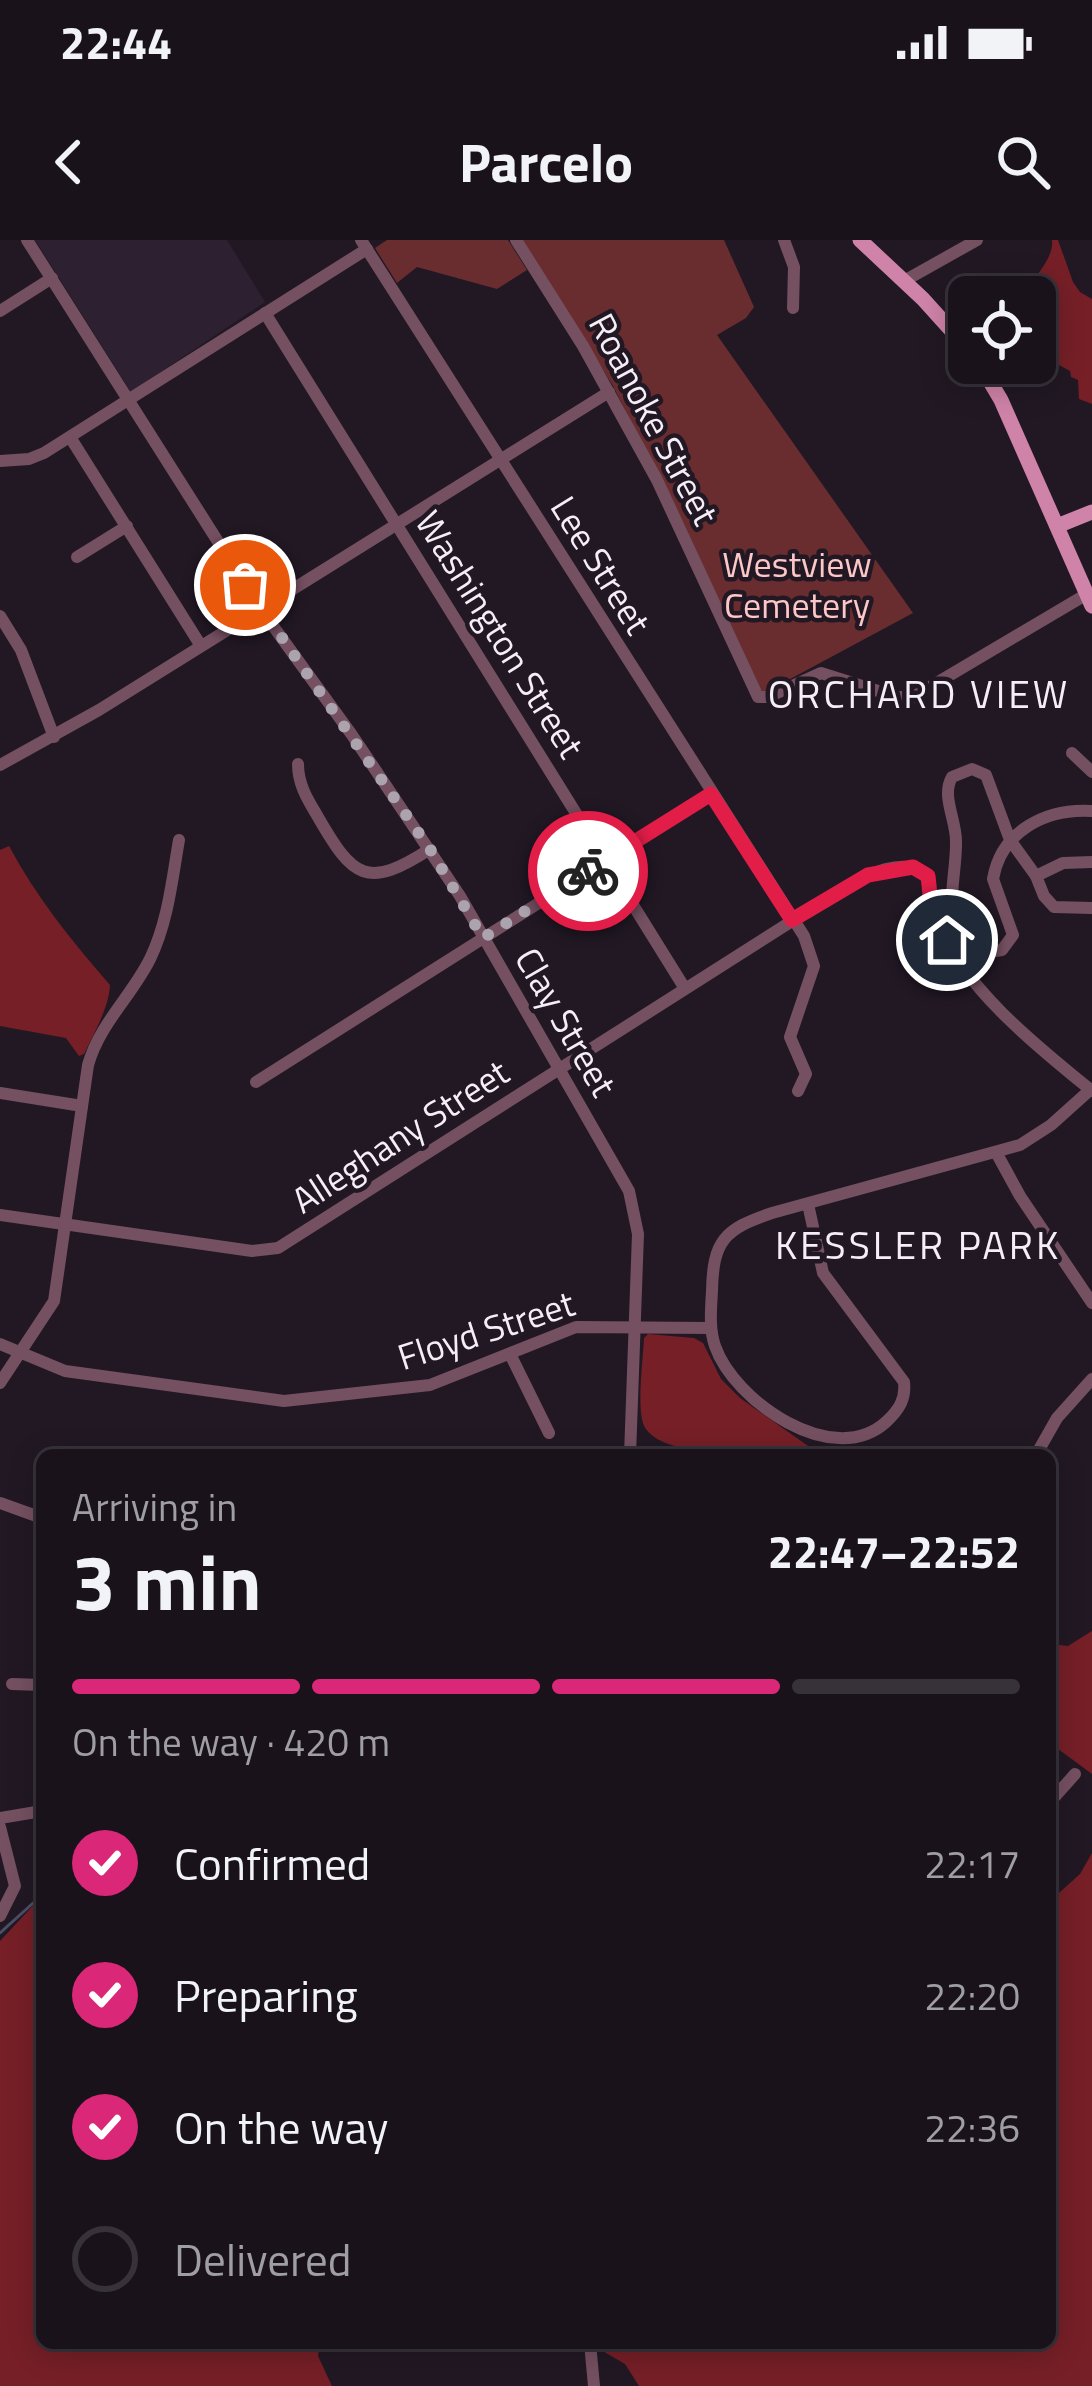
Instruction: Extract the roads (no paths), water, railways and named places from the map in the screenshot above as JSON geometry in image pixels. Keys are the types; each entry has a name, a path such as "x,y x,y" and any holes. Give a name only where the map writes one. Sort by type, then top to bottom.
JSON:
{"main road":[{"path":"860,240 948,328"},
{"path":"991,384 1089,600"},
{"path":"1057,526 1092,512"}],"street":[{"name":"Clay Street","path":"28,240 260,608 430,849 629,1191 636,1215 630,1449"},
{"name":"Roanoke Street","path":"516,240 657,480 758,697 768,697 820,673 897,697 913,697 1089,600"},
{"path":"784,240 794,267 793,308"},
{"path":"904,281 977,240"},
{"path":"0,461 37,457 265,313 364,244"},
{"name":"Lee Street","path":"364,244 804,936 814,965 790,1036 806,1074 798,1091"},
{"path":"0,311 52,278"},
{"name":"Washington Street","path":"265,313 684,987"},
{"path":"0,765 54,737 609,392"},
{"path":"70,437 201,646"},
{"path":"77,557 127,526"},
{"path":"0,616 21,650 54,737"},
{"path":"1072,753 1092,772"},
{"path":"298,764 303,791 348,864 365,872 392,871 430,849"},
{"path":"1092,811 1042,818 1010,840 993,879 1013,935 1002,950 983,953 962,931 951,907 956,838 946,792 952,776 972,769 986,775 1010,840 1044,896 1054,907 1092,908"},
{"path":"256,1082 711,794"},
{"path":"0,1383 54,1301 88,1065 98,1037 142,973 158,940 179,840"},
{"path":"1036,876 1064,863 1092,862"},
{"name":"Alleghany Street","path":"0,1215 252,1251 278,1247 296,1240 792,920 868,875 900,867 921,869 929,880 936,921 971,975 1014,1026 1091,1090"},
{"path":"808,1204 823,1273 902,1376 905,1390 899,1406 880,1427 860,1436 839,1439 810,1434 778,1416 743,1386 720,1357 711,1328 712,1262 719,1244 763,1216 808,1204 997,1154 1040,1134 1091,1090"},
{"path":"0,1093 82,1106"},
{"path":"997,1154 1092,1303"},
{"name":"Floyd Street","path":"0,1344 65,1371 284,1401 406,1390 462,1375 575,1327 711,1328"},
{"path":"510,1354 549,1433"},
{"path":"1040,1449 1092,1378"},
{"path":"0,1503 36,1516"},
{"path":"12,1684 36,1685"},
{"path":"1056,1795 1075,1774"},
{"path":"0,1916 15,1886 0,1823 36,1813"},
{"path":"591,2349 594,2386"}],"waterway":[{"path":"0,1933 36,1900"}],"district":[{"name":"ORCHARD VIEW","path":"919,694"},
{"name":"KESSLER PARK","path":"918,1245"}],"park label":[{"name":"Westview Cemetery","path":"797,584"}]}
